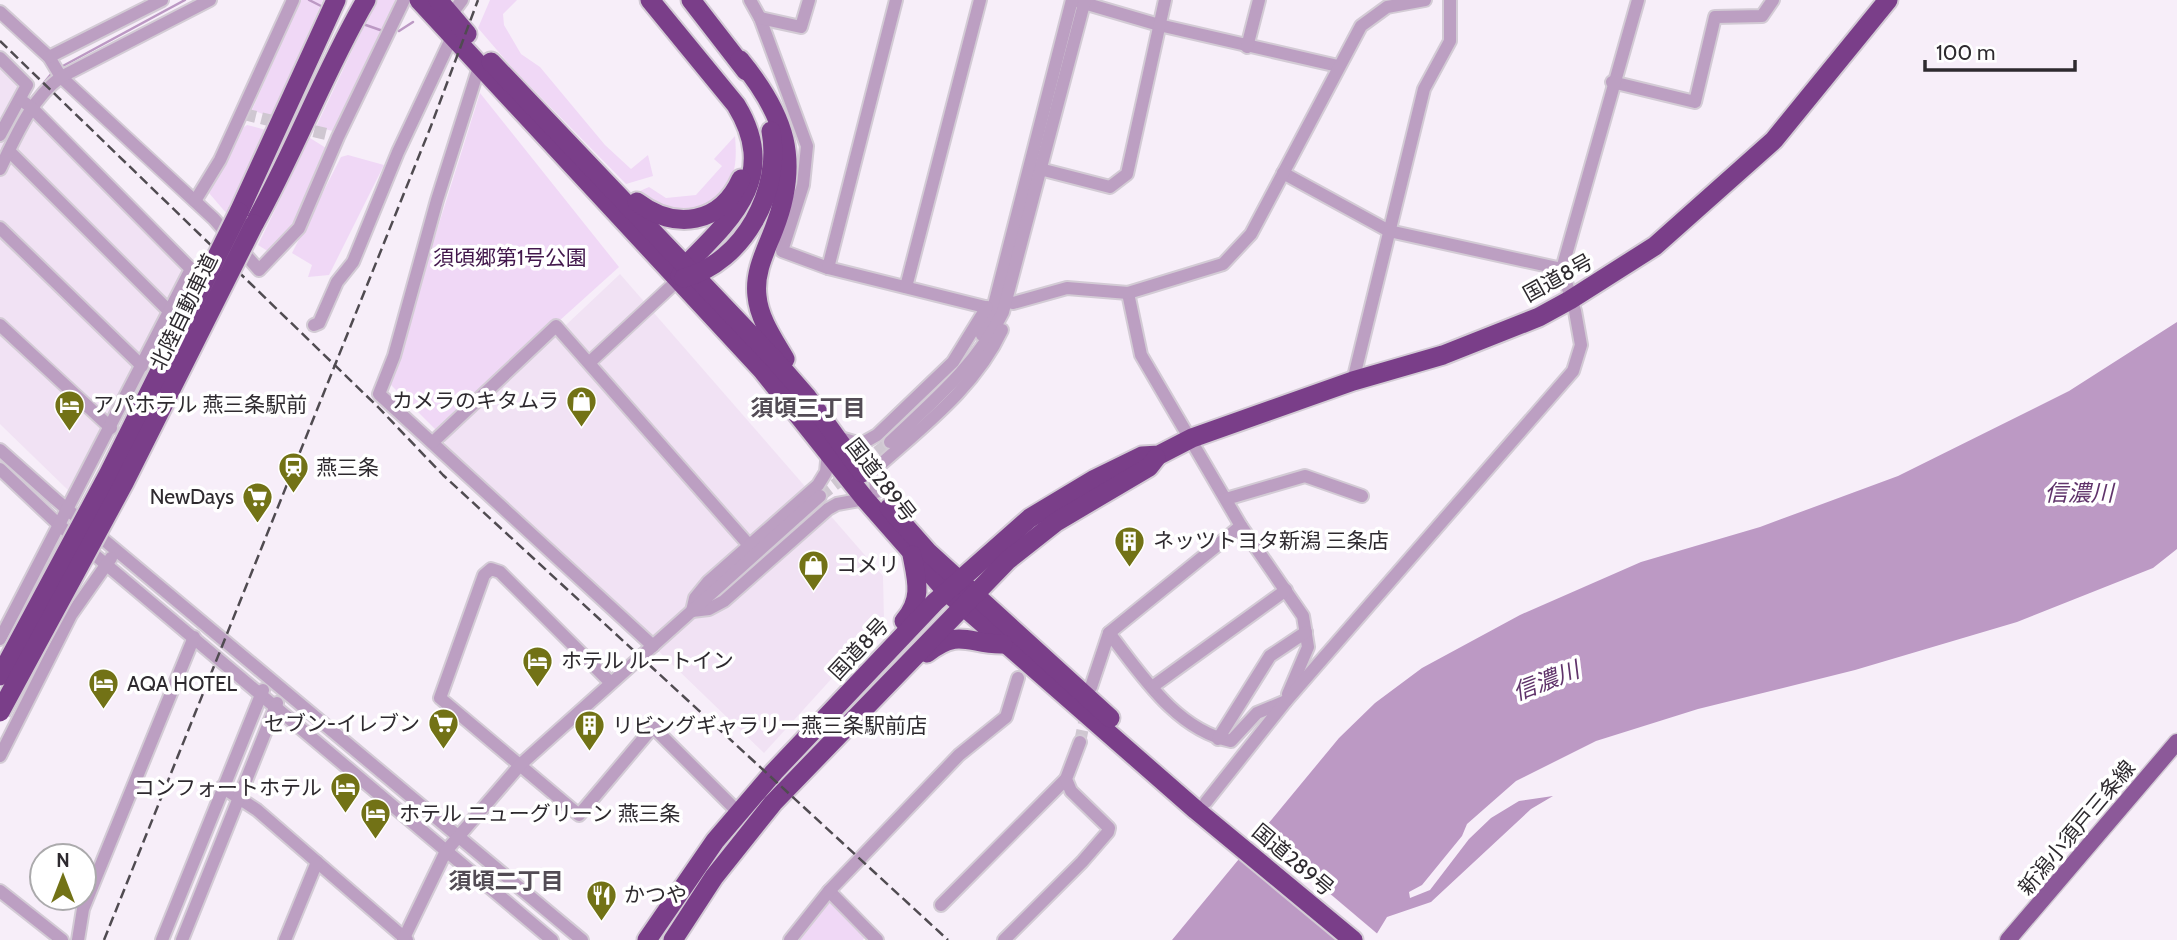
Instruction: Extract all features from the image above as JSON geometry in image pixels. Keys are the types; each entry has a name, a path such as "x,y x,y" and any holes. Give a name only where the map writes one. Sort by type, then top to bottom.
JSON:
{"highway":[{"name":"北陸自動車道","path":"0,712 124,483 246,218 336,0"},
{"name":"北陸自動車道","path":"0,676 246,218 355,0"},
{"path":"246,218 279,179 366,0"},
{"name":"国道289号","path":"419,0 479,67 807,397 832,443 912,555 952,585 1212,812 1353,940"},
{"path":"650,0 736,105 751,136 754,152 749,187 743,203 686,274"},
{"path":"691,0 740,60 775,111 788,160 784,202 758,270 758,307 807,397"},
{"name":"国道8号","path":"647,940 677,892 739,813 952,585 1044,509 1142,456 1158,455 1192,438 1353,381 1443,355 1573,306 1655,246 1774,140 1888,0"},
{"name":"国道289号","path":"450,5 686,274 762,370 832,443"},
{"path":"686,274 718,260 746,232 761,207 772,180 773,144 769,123 740,60"},
{"path":"573,146 648,210 673,220 700,219 725,204 741,180 746,150 736,105"},
{"name":"国道8号","path":"673,940 714,877 773,803 968,601 1031,540 1149,467 1158,455"},
{"name":"国道289号","path":"870,496 928,552 952,585"},
{"path":"871,670 880,646 911,614 917,602 918,584 912,555"},
{"name":"国道289号","path":"968,601 1004,644 1369,940"},
{"path":"916,654 927,654 953,638 1004,644"}],"main road":[{"name":"新潟小須戸三条線","path":"2008,940 2177,742"}],"street":[{"path":"51,59 162,0"},
{"path":"0,135 27,104 60,75 210,0"},
{"path":"0,12 51,59 60,75 195,201 259,270 299,228 334,136 404,0"},
{"path":"750,0 760,18 807,146 803,184 782,251 828,268 990,308"},
{"path":"760,18 801,27 809,0"},
{"path":"828,268 896,0"},
{"path":"906,287 980,0"},
{"path":"1036,169 1110,187 1127,174 1165,0"},
{"path":"1247,47 1259,0"},
{"path":"890,442 955,380 992,333 1010,302 1067,288 1128,293 1223,264 1251,234 1361,26 1387,7 1426,0"},
{"path":"1353,381 1424,89 1450,41 1450,0"},
{"path":"1212,812 1286,701 1573,372 1581,345 1562,269 1612,82 1638,0"},
{"path":"1612,82 1695,102 1715,17 1762,16 1773,0"},
{"path":"195,201 243,113 290,1"},
{"path":"692,611 709,609 724,601 837,503 870,496 876,470 966,386 994,347 1010,302 1036,169 1079,1 1159,25 1338,66"},
{"path":"314,325 319,323 337,282 353,262 398,152 452,37"},
{"path":"0,58 27,85 27,104 0,169"},
{"path":"479,67 437,200 394,356 379,394 653,646"},
{"path":"0,639 3,624 58,523 69,511 191,269 27,104"},
{"path":"9,151 169,311"},
{"path":"955,380 975,348 1036,169"},
{"path":"1283,173 1389,231 1562,269"},
{"path":"0,228 142,366"},
{"path":"590,362 686,274"},
{"path":"1108,633 1152,687 1198,729 1219,739 1231,741 1257,713 1286,701 1308,647 1303,617 1241,526 1192,438 1141,355 1128,293"},
{"path":"692,611 695,598 748,544 824,478 832,443 861,444 877,435 953,362 990,308"},
{"path":"0,325 111,428"},
{"path":"433,442 556,327 590,362 748,544"},
{"path":"0,450 69,511 582,940"},
{"path":"0,469 58,523 552,940"},
{"path":"1226,499 1305,476 1362,496"},
{"path":"222,787 317,862 405,939 446,851 520,765 820,496"},
{"path":"1091,687 1108,633 1241,526"},
{"path":"0,756 71,615 116,548"},
{"path":"610,682 500,572 491,569 484,575 440,698 579,815 653,727 739,813"},
{"path":"1152,687 1286,590"},
{"path":"1219,739 1270,656 1306,632"},
{"path":"78,940 83,909 194,637"},
{"path":"163,940 268,677"},
{"path":"790,940 829,891 959,755 1006,717 1017,678"},
{"path":"182,940 283,690"},
{"path":"941,905 1066,779 1080,742"},
{"path":"1004,940 1083,862 1108,832 1109,828 1071,791 1066,779"},
{"path":"285,940 317,862"},
{"path":"0,891 62,940"},
{"path":"829,891 872,938"}],"shaded area":[{"path":"0,65 22,87 17,96 184,271 76,489 68,490 0,424"},
{"path":"620,274 883,576 884,621 764,753 446,446 444,440"}],"green space":[{"path":"300,0 323,0 271,117 252,110"},
{"path":"376,0 397,0 337,132 316,127"},
{"path":"490,0 517,0 503,14 504,25 521,54 540,67 605,145 631,169 648,155 653,176 626,184 515,71 478,28"},
{"name":"須頃郷第1号公園","path":"480,93 619,267 437,431 389,383"},
{"path":"247,125 266,130 227,214 209,193 241,129"},
{"path":"735,136 735,164 729,183 715,198 693,214 657,205 640,191 649,187 666,198 696,195 722,166 714,159"},
{"path":"310,138 326,148 327,156 295,228 274,255 258,245"},
{"path":"348,155 384,165 329,275 308,277 312,265 292,253 341,157"},
{"path":"829,899 865,936 863,940 796,940"}],"water":[{"name":"信濃川","path":"2177,322 2177,549 2153,568 2017,622 1855,670 1698,709 1596,741 1516,781 1467,824 1462,836 1422,885 1409,892 1410,898 1430,890 1469,839 1491,818 1519,801 1553,796 1531,809 1431,902 1387,917 1373,940 1172,940 1339,738 1375,703 1422,668 1520,615 1641,562 1760,527 1898,476 2069,391"}],"pier":[{"path":"1257,832 1380,936 1377,940 1340,940 1237,854"}],"waterway":[{"path":"61,67 185,0"},
{"path":"309,0 321,6"},
{"path":"399,31 413,22"},
{"path":"363,24 383,31"},
{"path":"30,100 52,73"}],"tunnel":[{"path":"244,114 330,135"},
{"path":"820,496 890,442"},
{"path":"1080,742 1087,708"}],"railway":[{"path":"104,940 431,126 478,0"},
{"path":"0,41 378,407 443,475 948,940"}],"place":[{"name":"カメラのキタムラ","path":"582,428"},
{"name":"アパホテル 燕三条駅前","path":"70,432"},
{"name":"燕三条","path":"293,495"},
{"name":"NewDays","path":"257,524"},
{"name":"ネッツトヨタ新潟 三条店","path":"1130,568"},
{"name":"コメリ","path":"813,592"},
{"name":"ホテル ルートイン","path":"538,688"},
{"name":"AQA HOTEL","path":"104,711"},
{"name":"セブン-イレブン","path":"443,751"},
{"name":"リビングギャラリー燕三条駅前店","path":"589,753"},
{"name":"コンフォートホテル","path":"345,815"},
{"name":"ホテル ニューグリーン 燕三条","path":"376,841"},
{"name":"かつや","path":"601,922"}],"district":[{"name":"須頃三丁目","path":"808,408"},
{"name":"須頃二丁目","path":"506,881"}]}
